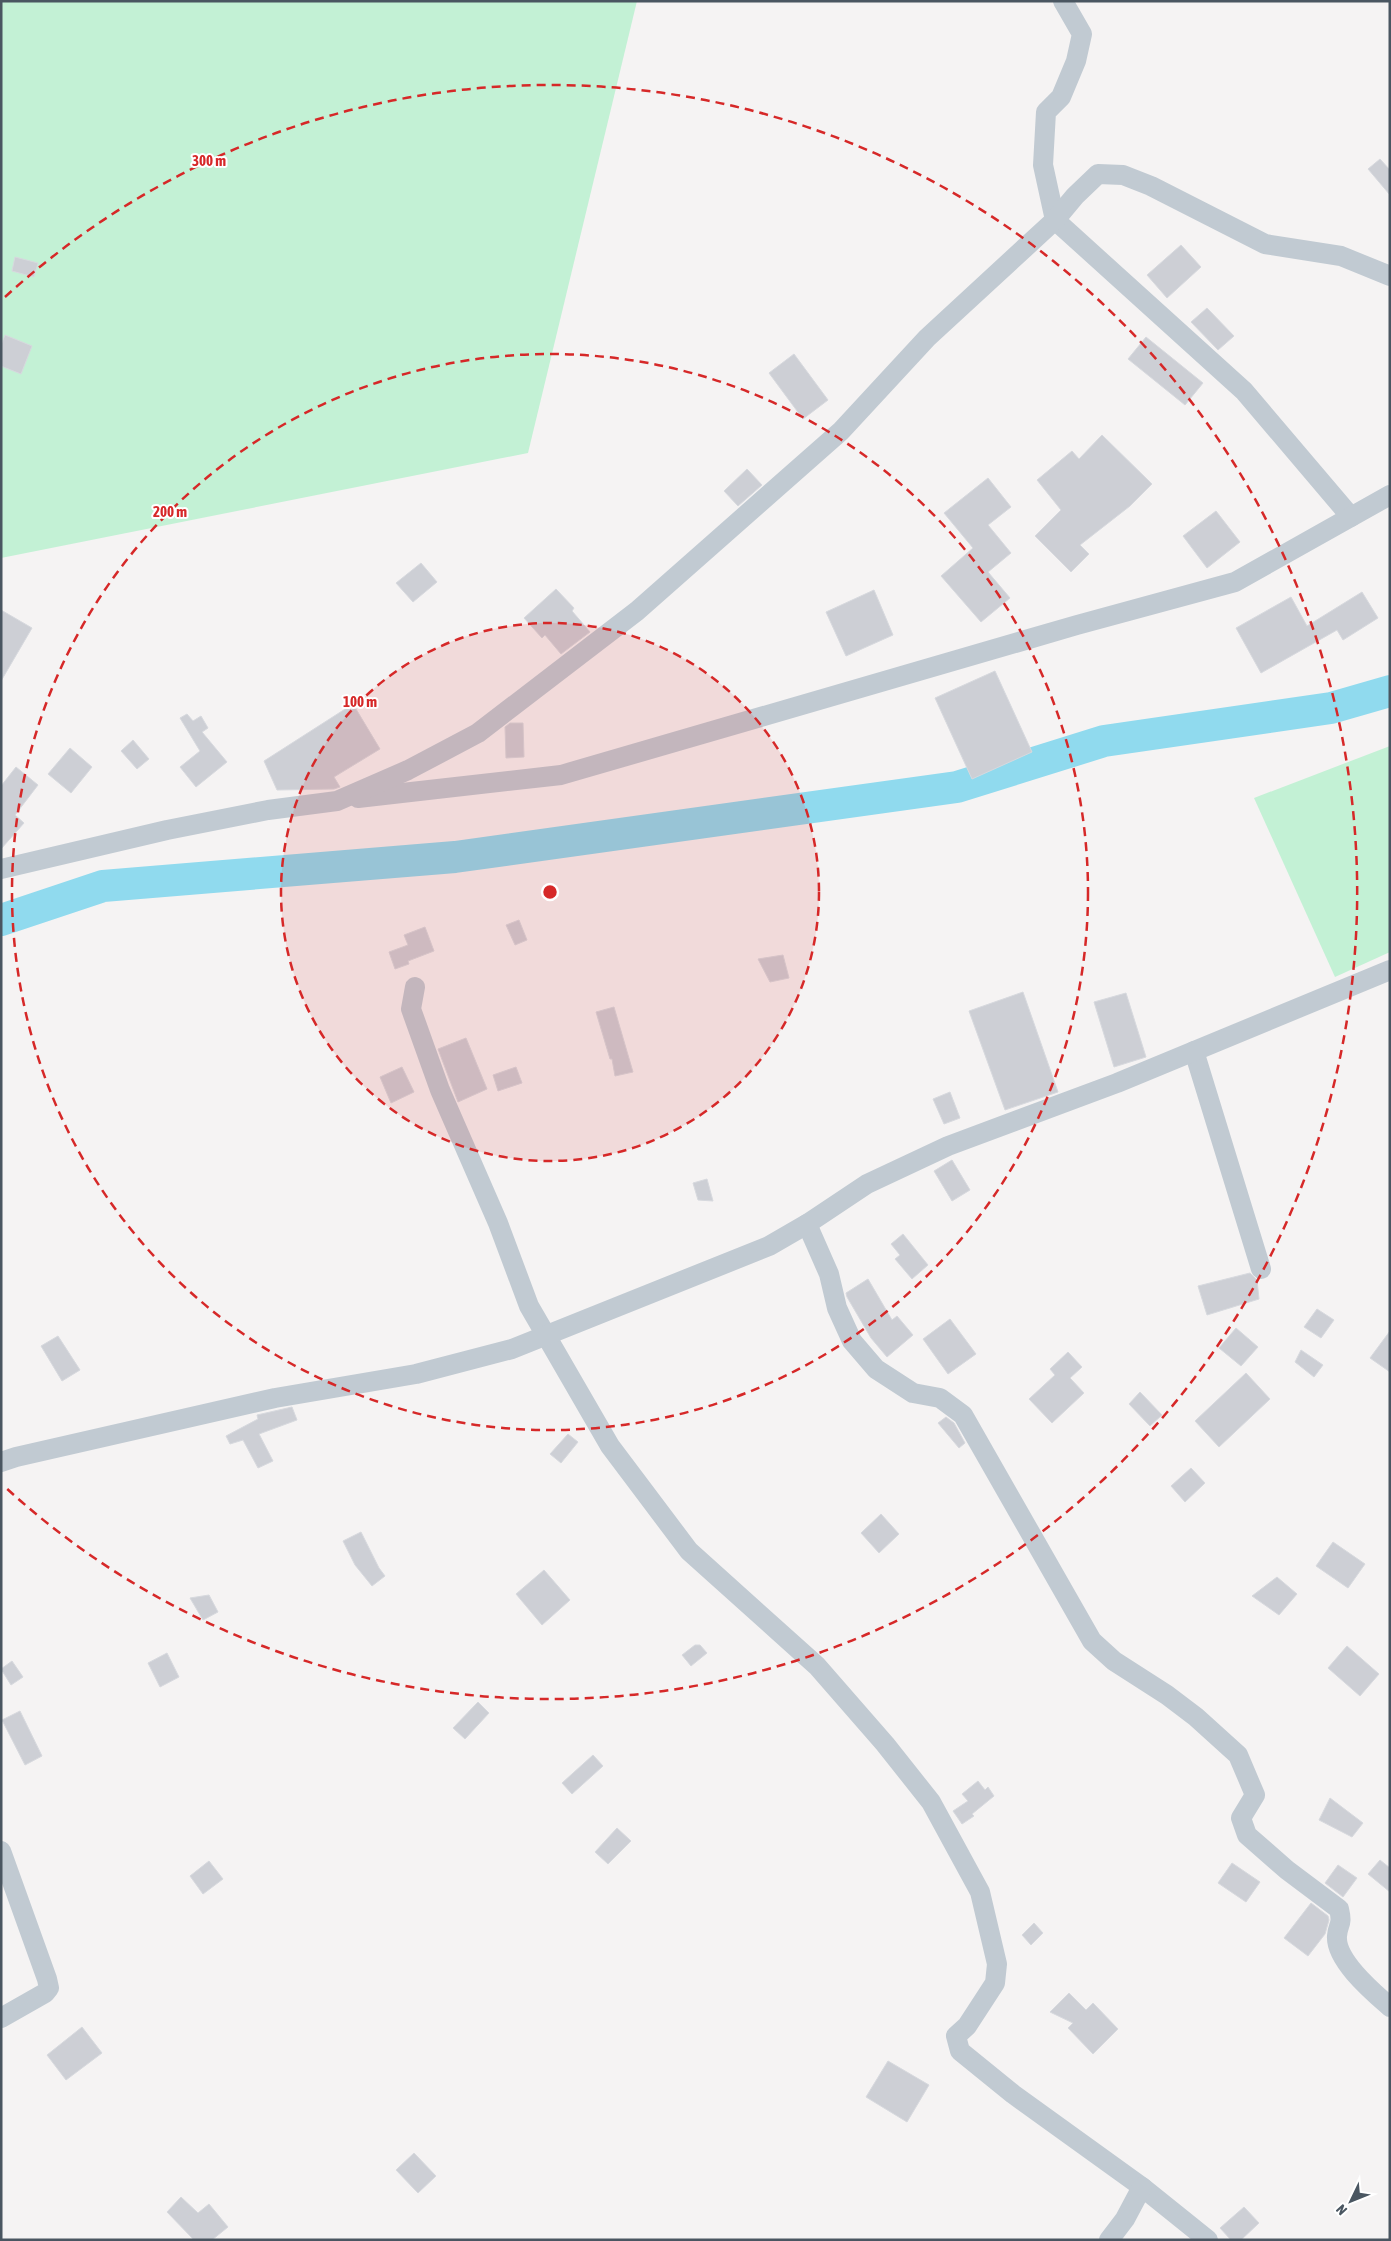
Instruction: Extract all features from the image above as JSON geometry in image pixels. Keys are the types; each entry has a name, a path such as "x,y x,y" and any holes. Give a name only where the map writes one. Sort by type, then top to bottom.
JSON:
{"street":[{"path":"1063,1 1082,34 1076,61 1061,97 1046,112 1042,166 1055,220 1244,391 1351,517"},
{"path":"337,800 408,770 478,733 637,612 841,431 928,338 1055,220 1075,196 1098,174 1123,175 1151,186 1265,244 1341,256 1390,276"},
{"path":"1,870 167,830 268,810 337,800 561,775 1077,625 1235,582 1390,495"},
{"path":"1,1462 274,1398 416,1374 512,1349 769,1246 807,1224 867,1184 948,1146 1117,1083 1390,970"},
{"path":"415,987 411,1009 440,1090 498,1223 529,1306 610,1446 688,1551 817,1666 884,1744 930,1802 980,1892 997,1964 995,1983 967,2026 956,2036 960,2051 1013,2094 1142,2187 1208,2240"},
{"path":"1194,1051 1261,1269"},
{"path":"807,1224 829,1274 837,1308 852,1340 876,1369 913,1393 940,1398 963,1415 1092,1642 1114,1661 1167,1695 1196,1717 1238,1755 1255,1795 1241,1818 1248,1836 1287,1870 1339,1909 1342,1922 1337,1936 1344,1960 1390,2007"},
{"path":"1,1852 49,1988 46,1993 1,2018"},
{"path":"1109,2240 1125,2219 1142,2187"}],"green space":[{"path":"1,1 637,1 528,453 1,558"},
{"path":"1390,746 1390,952 1335,977 1254,798"}],"building":[{"path":"1380,159 1390,170 1390,195 1368,169"},
{"path":"1181,245 1201,267 1167,298 1147,275"},
{"path":"15,257 38,263 34,277 12,271"},
{"path":"1207,308 1234,336 1218,350 1191,322"},
{"path":"5,335 32,346 21,374 1,366 1,345"},
{"path":"1146,337 1203,383 1185,405 1128,359"},
{"path":"794,354 828,400 803,419 769,373"},
{"path":"1102,435 1152,484 1130,506 1080,545 1089,554 1071,572 1035,536 1061,510 1037,480 1072,451 1079,459"},
{"path":"747,469 762,485 738,506 724,491"},
{"path":"988,478 1011,507 988,525 1011,553 988,572 1010,598 981,622 941,576 973,548 944,513"},
{"path":"1216,511 1240,542 1207,568 1183,536"},
{"path":"421,563 437,582 413,602 396,583"},
{"path":"556,589 574,608 572,611 590,632 561,654 545,635 542,638 524,618"},
{"path":"874,590 893,635 846,656 826,612"},
{"path":"1362,592 1378,618 1343,640 1337,630 1261,673 1236,628 1291,597 1307,626"},
{"path":"1,610 32,628 1,681"},
{"path":"995,671 1032,752 972,779 935,698"},
{"path":"353,704 380,749 334,777 340,787 334,789 277,790 264,761"},
{"path":"187,714 193,721 201,716 208,728 202,732 227,762 196,787 180,767 200,751 180,718"},
{"path":"510,723 523,723 524,757 506,758 505,727"},
{"path":"133,740 149,759 137,769 121,751"},
{"path":"70,748 92,767 71,793 48,774"},
{"path":"16,767 38,785 15,815 24,823 1,849 1,786"},
{"path":"519,920 527,940 515,945 506,925"},
{"path":"425,927 434,951 408,961 409,964 395,969 389,952 408,945 404,935"},
{"path":"783,955 789,978 770,982 758,959"},
{"path":"1023,992 1058,1092 1005,1110 969,1011"},
{"path":"1126,993 1146,1057 1114,1067 1094,1002"},
{"path":"614,1007 633,1072 615,1076 612,1059 610,1059 596,1012"},
{"path":"466,1038 487,1089 458,1102 438,1049"},
{"path":"402,1067 414,1092 391,1103 380,1077"},
{"path":"516,1067 522,1083 498,1091 493,1075"},
{"path":"950,1092 960,1118 944,1124 933,1099"},
{"path":"952,1160 970,1190 952,1201 934,1171"},
{"path":"707,1179 713,1201 698,1200 693,1183"},
{"path":"903,1234 928,1265 912,1279 895,1259 900,1255 891,1244"},
{"path":"1250,1273 1257,1280 1259,1299 1207,1315 1198,1286"},
{"path":"868,1279 892,1320 897,1316 913,1335 887,1357 871,1338 846,1293"},
{"path":"1317,1309 1334,1320 1321,1338 1304,1327"},
{"path":"950,1319 976,1354 948,1374 923,1339"},
{"path":"1236,1328 1258,1347 1241,1366 1219,1348"},
{"path":"1390,1331 1390,1372 1370,1358"},
{"path":"58,1336 80,1370 62,1381 41,1346"},
{"path":"1301,1350 1323,1365 1314,1377 1295,1362"},
{"path":"1068,1352 1082,1367 1070,1378 1084,1393 1052,1423 1029,1399 1055,1375 1050,1369"},
{"path":"1246,1373 1270,1399 1219,1447 1195,1421"},
{"path":"1140,1392 1162,1415 1150,1426 1129,1404"},
{"path":"292,1407 297,1420 259,1434 273,1461 258,1468 243,1440 230,1444 226,1436 258,1419 257,1415"},
{"path":"946,1417 954,1423 965,1443 959,1448 938,1423"},
{"path":"568,1434 578,1442 561,1463 550,1454"},
{"path":"1191,1468 1205,1483 1185,1502 1171,1486"},
{"path":"881,1514 899,1534 879,1553 861,1533"},
{"path":"361,1532 385,1576 372,1586 355,1565 343,1541"},
{"path":"1333,1542 1365,1564 1348,1588 1316,1566"},
{"path":"544,1570 570,1600 542,1625 516,1594"},
{"path":"1277,1577 1297,1594 1279,1615 1252,1596"},
{"path":"209,1595 218,1612 203,1620 190,1598"},
{"path":"695,1645 700,1645 707,1653 691,1666 682,1655"},
{"path":"1347,1646 1379,1674 1360,1696 1328,1668"},
{"path":"167,1653 179,1677 160,1687 148,1663"},
{"path":"12,1661 23,1677 11,1685 1,1669"},
{"path":"478,1702 489,1713 465,1739 453,1728"},
{"path":"20,1711 42,1756 25,1765 2,1720"},
{"path":"593,1755 603,1766 572,1794 562,1783"},
{"path":"978,1781 985,1790 988,1787 994,1796 972,1814 974,1816 962,1824 953,1811 968,1801 962,1794"},
{"path":"1330,1798 1363,1823 1352,1837 1319,1820"},
{"path":"617,1828 631,1841 608,1864 595,1852"},
{"path":"1380,1860 1390,1868 1390,1892 1368,1874"},
{"path":"209,1861 223,1879 203,1894 190,1876"},
{"path":"1232,1863 1260,1882 1246,1902 1218,1883"},
{"path":"1338,1865 1357,1878 1343,1897 1325,1883"},
{"path":"1311,1903 1328,1916 1329,1920 1325,1934 1308,1956 1284,1938"},
{"path":"1034,1923 1043,1933 1031,1945 1022,1935"},
{"path":"1069,1993 1086,2010 1093,2003 1118,2029 1093,2054 1068,2028 1073,2023 1050,2012"},
{"path":"82,2027 102,2053 66,2080 47,2055"},
{"path":"888,2061 929,2085 907,2122 866,2097"},
{"path":"414,2153 436,2176 418,2193 396,2170"},
{"path":"181,2197 198,2213 209,2204 228,2227 212,2240 194,2240 167,2212"},
{"path":"1244,2207 1259,2223 1241,2240 1231,2240 1220,2228"}],"waterway":[{"path":"1,920 103,886 455,857 957,787 1104,741 1331,708 1390,691"}]}
